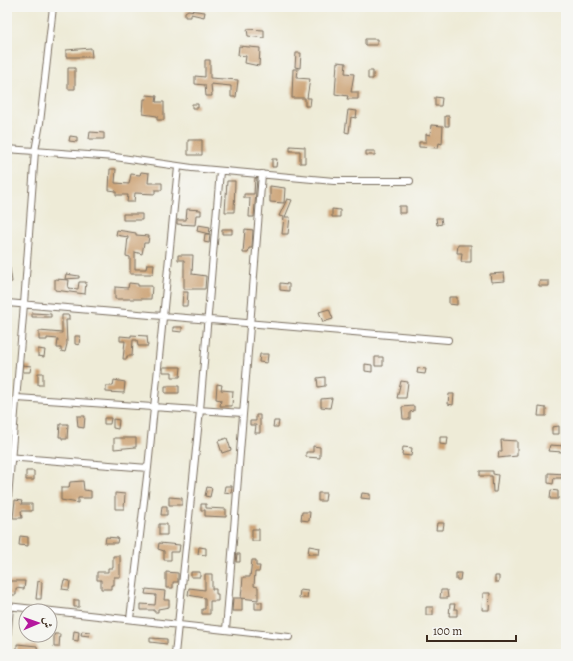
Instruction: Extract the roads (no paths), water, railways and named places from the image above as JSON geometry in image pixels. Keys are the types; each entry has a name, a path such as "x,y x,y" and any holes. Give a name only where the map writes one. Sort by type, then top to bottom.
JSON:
{"street":[{"path":"7,510 9,458 17,398 35,151 40,123 53,7"},
{"path":"7,149 115,158 220,171 334,181 410,181"},
{"path":"130,619 148,468 178,166"},
{"path":"175,654 200,410 220,171"},
{"path":"226,630 262,174"},
{"path":"7,303 448,340"},
{"path":"17,398 243,413"},
{"path":"9,458 148,468"},
{"path":"7,640 9,606 289,636"}]}
